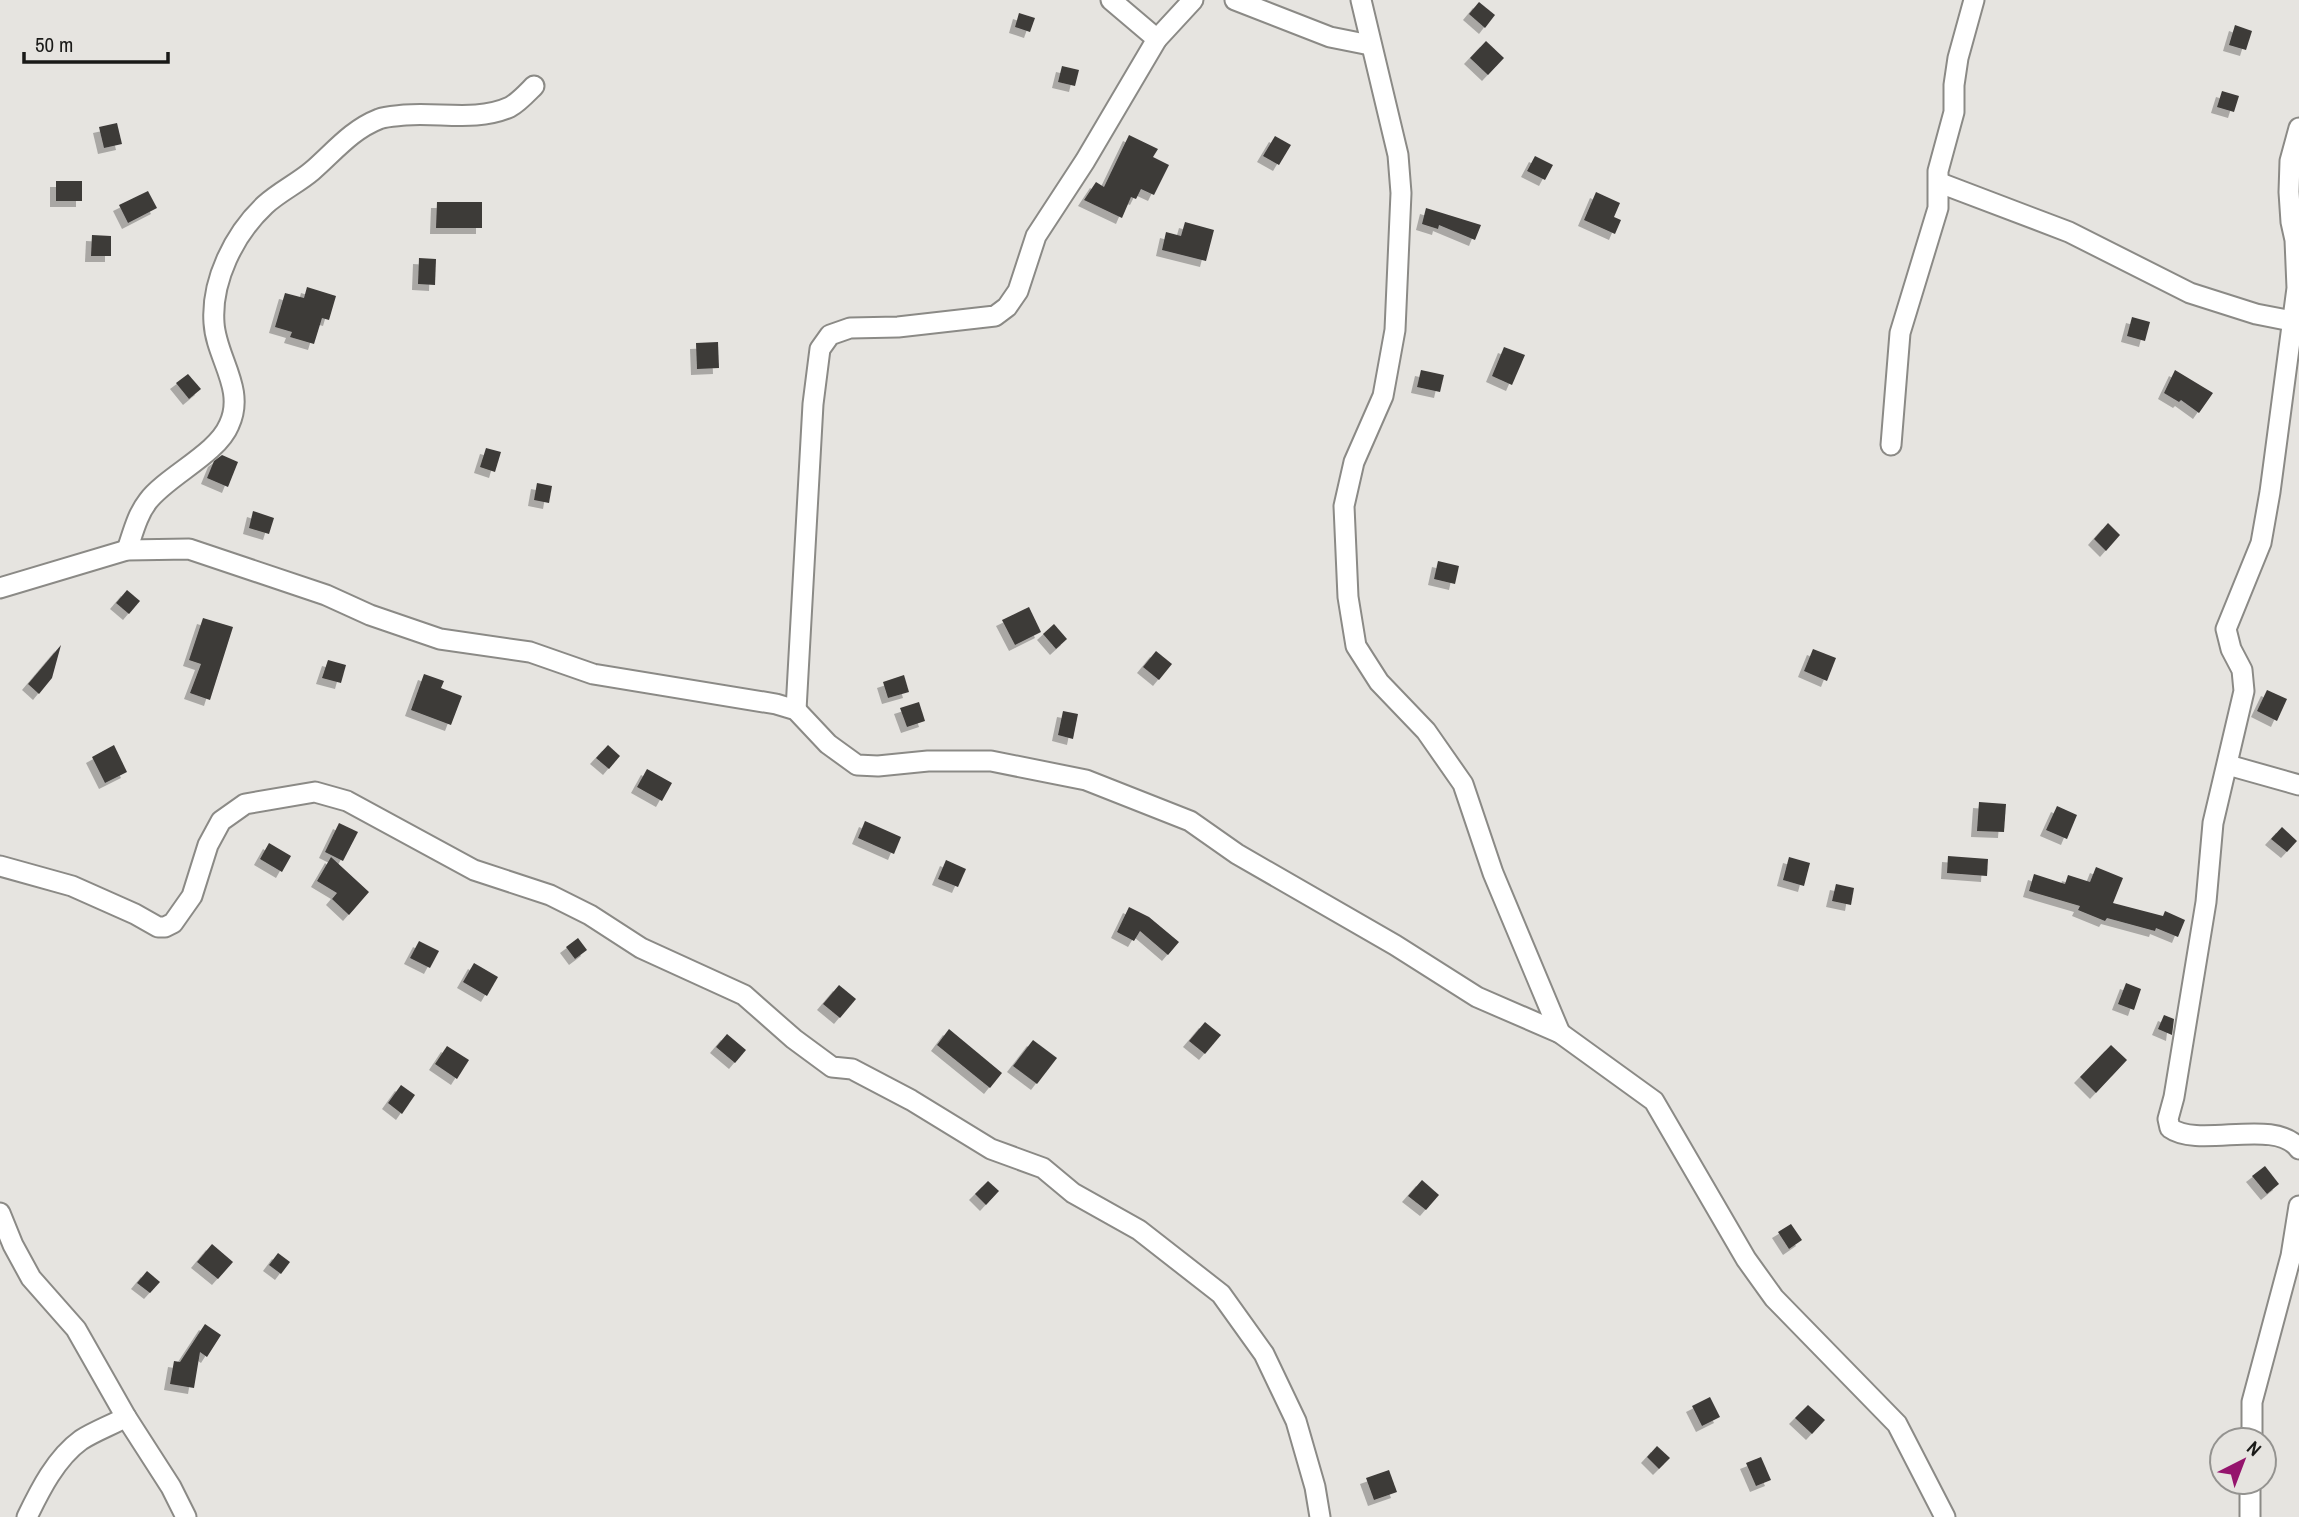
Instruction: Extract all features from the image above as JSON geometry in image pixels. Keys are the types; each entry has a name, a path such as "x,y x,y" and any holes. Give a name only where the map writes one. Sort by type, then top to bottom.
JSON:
{"street":[{"path":"1111,0 1157,39"},
{"path":"796,710 813,404 820,349 830,335 850,328 898,327 995,316 1007,307 1018,290 1036,236 1086,160 1157,39 1194,0"},
{"path":"1235,0 1330,37 1370,45"},
{"path":"1361,0 1398,155 1401,193 1395,330 1383,396 1354,462 1344,506 1348,597 1356,646 1379,682 1426,731 1463,784 1493,873 1560,1033"},
{"path":"1891,444 1900,332 1938,208 1938,170 1954,112 1958,58 1974,0"},
{"path":"128,550 136,522 149,500 217,441 229,427 235,404 228,368 214,324 216,288 237,239 265,205 312,171 346,137 380,118 416,114 452,117 489,113 512,106 534,86"},
{"path":"2299,128 2290,161 2291,222 2295,240 2297,288 2262,543 2226,629 2231,649 2242,670 2244,691 2213,822 2206,902 2174,1097 2168,1119 2170,1128 2176,1133 2282,1137 2294,1141 2299,1149"},
{"path":"1940,183 2069,232 2190,293 2256,314 2292,321"},
{"path":"0,588 128,550 188,549 326,595 370,615 440,639 530,652 593,674 776,704 796,710 828,744 857,765 991,761 1086,780 1190,821 1237,854 1395,945 1477,997 1560,1033 1654,1101 1746,1259 1774,1298 1897,1424 1945,1517"},
{"path":"2228,765 2299,785"},
{"path":"0,866 72,886 158,927 165,927 173,923 192,896 208,845 221,821 245,803 315,792 347,801 474,870 551,895 590,915 642,948 744,995 794,1039 832,1067 852,1069 911,1100 990,1149 1042,1168 1073,1193 1139,1230 1221,1294 1264,1354 1296,1421 1315,1487 1320,1517"},
{"path":"2252,1426 2252,1402 2291,1256 2299,1206"},
{"path":"0,1213 31,1278 76,1328 126,1417 171,1487 186,1517"},
{"path":"27,1517 43,1484 65,1456 82,1440 126,1417"},
{"path":"2250,1496 2250,1517"}],"building":[{"path":"1479,2 1495,15 1485,28 1469,14"},
{"path":"1019,13 1035,18 1030,32 1015,27"},
{"path":"2235,25 2252,31 2246,50 2229,45"},
{"path":"1486,41 1504,58 1488,75 1470,58"},
{"path":"1062,66 1079,70 1075,86 1058,82"},
{"path":"2222,91 2239,96 2234,112 2217,107"},
{"path":"117,123 122,144 104,148 99,127"},
{"path":"1129,135 1158,149 1153,157 1169,165 1154,195 1141,189 1136,199 1131,197 1122,218 1084,200 1096,182 1104,187"},
{"path":"1275,136 1291,145 1279,165 1263,156"},
{"path":"1535,156 1553,165 1545,180 1527,171"},
{"path":"56,181 82,181 82,201 56,201"},
{"path":"148,191 157,208 128,223 119,205"},
{"path":"1596,192 1620,203 1614,217 1621,220 1615,234 1584,220"},
{"path":"437,202 482,202 482,228 436,228"},
{"path":"1426,208 1481,225 1475,240 1439,225 1438,229 1422,224"},
{"path":"1185,222 1214,230 1206,261 1162,250 1166,232 1181,236"},
{"path":"92,235 111,236 111,256 91,256"},
{"path":"419,258 436,259 435,285 418,284"},
{"path":"307,287 336,296 329,320 322,318 314,344 290,337 292,332 275,327 285,293 304,298"},
{"path":"2132,317 2150,322 2145,341 2127,336"},
{"path":"718,342 719,368 697,369 696,343"},
{"path":"1504,347 1525,355 1512,385 1492,376"},
{"path":"1421,370 1444,375 1440,392 1417,387"},
{"path":"2175,370 2213,393 2199,413 2181,400 2179,402 2164,393"},
{"path":"188,374 201,389 189,399 176,383"},
{"path":"486,448 501,452 495,472 480,467"},
{"path":"222,455 238,462 228,487 207,478 214,461"},
{"path":"537,483 552,486 549,503 534,500"},
{"path":"253,511 274,518 269,534 249,528"},
{"path":"2108,523 2120,535 2106,551 2094,539"},
{"path":"1438,561 1459,566 1455,584 1434,579"},
{"path":"127,590 140,601 129,614 116,603"},
{"path":"1029,607 1041,632 1015,645 1002,620"},
{"path":"203,618 233,627 210,700 190,693 201,664 189,660"},
{"path":"1054,624 1067,639 1056,649 1043,634"},
{"path":"61,645 52,678 39,694 28,684"},
{"path":"1813,649 1836,658 1827,681 1804,671"},
{"path":"1156,651 1172,664 1159,680 1143,667"},
{"path":"328,660 346,665 341,683 322,678"},
{"path":"424,674 444,681 441,688 462,696 451,725 411,710"},
{"path":"904,675 909,692 888,698 883,682"},
{"path":"2267,690 2287,699 2277,721 2257,711"},
{"path":"919,702 925,721 907,727 900,708"},
{"path":"1063,711 1078,714 1073,739 1058,735"},
{"path":"114,745 127,772 105,783 92,757"},
{"path":"608,745 620,756 609,769 596,758"},
{"path":"647,769 672,783 662,801 637,787"},
{"path":"1979,802 2006,804 2004,832 1977,831"},
{"path":"2057,806 2077,815 2067,839 2046,830"},
{"path":"865,821 901,837 894,854 858,838"},
{"path":"339,823 358,832 343,861 325,852"},
{"path":"2282,827 2297,841 2287,852 2271,839"},
{"path":"269,843 291,856 282,872 260,859"},
{"path":"1948,856 1988,859 1987,876 1947,873"},
{"path":"331,857 369,892 349,915 332,899 337,893 317,881"},
{"path":"1789,857 1810,863 1804,886 1783,880"},
{"path":"946,860 966,869 958,887 938,879"},
{"path":"2096,867 2123,878 2113,903 2163,916 2165,911 2185,920 2178,937 2156,928 2155,931 2107,918 2105,921 2078,910 2080,906 2029,891 2034,874 2065,884 2068,875 2090,882"},
{"path":"1836,884 1854,888 1851,905 1832,901"},
{"path":"1129,907 1149,917 1179,942 1168,955 1140,931 1134,941 1117,932"},
{"path":"578,938 587,950 575,959 566,947"},
{"path":"419,941 439,951 430,968 410,958"},
{"path":"474,963 498,977 487,996 463,982"},
{"path":"2126,983 2141,989 2134,1010 2118,1004"},
{"path":"839,985 856,999 840,1018 823,1004"},
{"path":"2164,1015 2174,1019 2172,1035 2158,1029"},
{"path":"1205,1022 1221,1035 1205,1054 1189,1041"},
{"path":"949,1029 1002,1073 990,1088 937,1045"},
{"path":"727,1034 746,1050 735,1063 716,1047"},
{"path":"1033,1040 1057,1058 1037,1084 1013,1066"},
{"path":"2111,1045 2127,1060 2096,1093 2080,1077"},
{"path":"447,1046 469,1060 457,1079 435,1064"},
{"path":"401,1085 415,1095 402,1114 388,1103"},
{"path":"2265,1166 2279,1184 2267,1194 2252,1176"},
{"path":"1422,1180 1439,1195 1426,1210 1408,1196"},
{"path":"988,1181 999,1191 986,1205 975,1194"},
{"path":"1791,1224 1802,1240 1789,1249 1778,1232"},
{"path":"212,1244 233,1262 218,1279 197,1262"},
{"path":"278,1253 290,1262 281,1274 269,1265"},
{"path":"147,1271 160,1282 150,1293 137,1283"},
{"path":"205,1324 221,1335 207,1357 200,1352 194,1388 170,1384 174,1361 180,1362"},
{"path":"1710,1397 1720,1417 1702,1426 1692,1406"},
{"path":"1808,1405 1825,1420 1812,1434 1795,1418"},
{"path":"1657,1446 1670,1458 1659,1469 1647,1457"},
{"path":"1761,1457 1771,1480 1756,1486 1746,1463"},
{"path":"1389,1470 1397,1492 1374,1500 1366,1478"}]}
